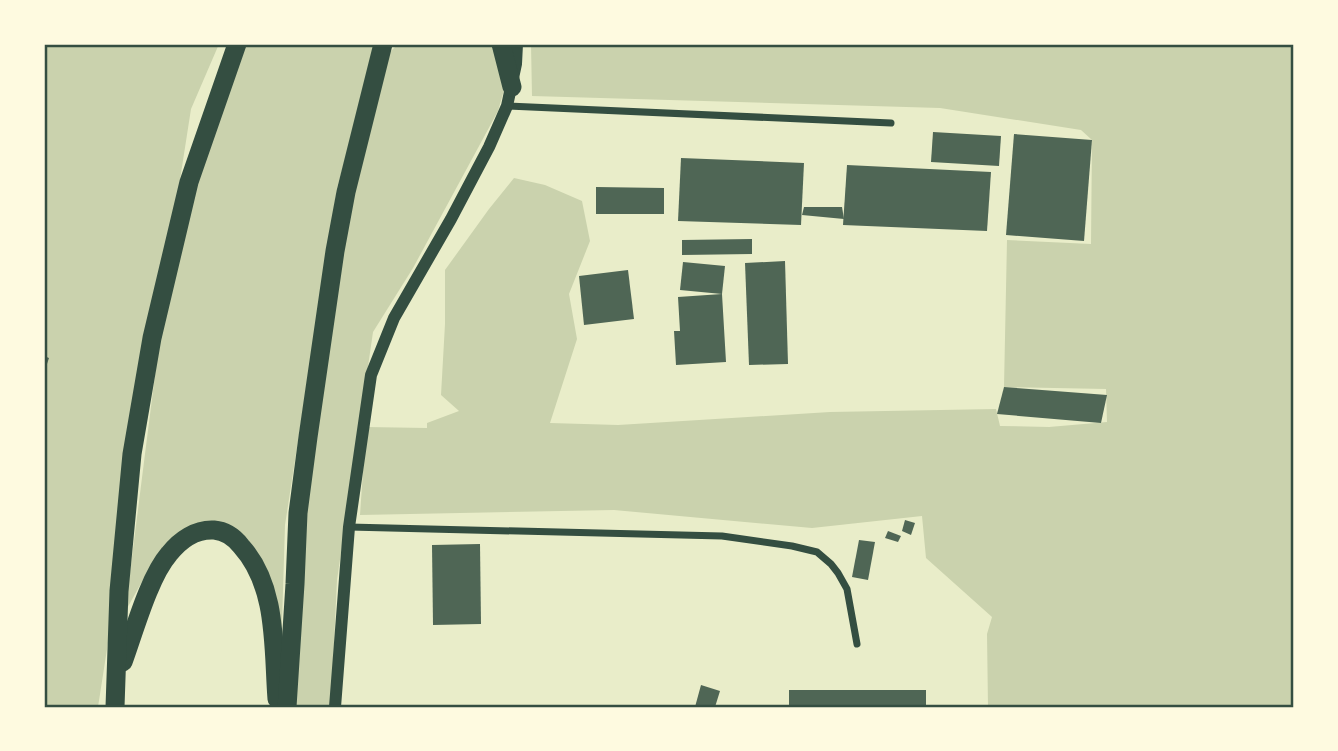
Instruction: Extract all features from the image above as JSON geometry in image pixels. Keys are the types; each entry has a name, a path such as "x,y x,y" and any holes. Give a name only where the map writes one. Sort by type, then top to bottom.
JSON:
{"highway":[{"path":"115,707 119,590 132,454 152,338 190,182 237,44"},
{"path":"501,44 510,97"},
{"path":"287,707 298,513 335,251 346,192 383,45"},
{"path":"117,680 153,580 167,555 188,536 206,530 219,530 231,535 243,547 264,583 270,608 278,707"}],"street":[{"path":"335,707 349,527 371,375 394,318 489,146 510,97 517,44"},
{"path":"510,97 891,123"},
{"path":"349,527 722,536 792,546 817,552 838,573 847,589 858,644"}],"green space":[{"path":"44,44 219,44 191,109 98,707 44,707"},
{"path":"230,44 377,44 337,188 285,525 281,656 230,525 158,553 125,612 165,296"},
{"path":"398,44 496,44 504,90 498,111 413,268 373,332 337,580 331,707 294,707 301,495 350,198 389,53"},
{"path":"531,44 1294,44 1294,707 988,707 987,634 992,617 926,558 922,516 812,528 614,510 360,515 366,427 427,428 427,423 459,411 441,395 445,270 514,178 545,185 582,201 590,241 569,294 577,339 550,423 618,425 830,412 996,409 1000,426 1049,427 1107,422 1106,389 1004,387 1007,240 1091,244 1092,140 1081,130 940,108 532,96"}],"building":[{"path":"933,132 1001,136 999,166 931,162"},
{"path":"1014,134 1092,140 1084,241 1006,235"},
{"path":"681,158 804,163 801,225 678,221"},
{"path":"847,165 991,172 987,231 843,225"},
{"path":"596,187 664,188 664,214 596,214"},
{"path":"804,207 842,207 844,219 802,215"},
{"path":"752,239 752,254 682,255 682,240"},
{"path":"785,261 788,364 749,365 745,263"},
{"path":"683,262 725,266 722,294 680,290"},
{"path":"628,270 634,319 584,325 579,276"},
{"path":"722,294 726,362 676,365 674,331 680,331 678,297"},
{"path":"44,356 49,358 44,373"},
{"path":"1004,387 1107,395 1101,423 997,414"},
{"path":"905,520 915,523 911,535 902,531"},
{"path":"888,531 901,536 898,542 885,538"},
{"path":"859,540 875,542 868,580 852,577"},
{"path":"480,544 481,624 433,625 432,545"},
{"path":"701,685 720,691 715,707 695,707"},
{"path":"789,690 926,690 926,707 789,707"}]}
